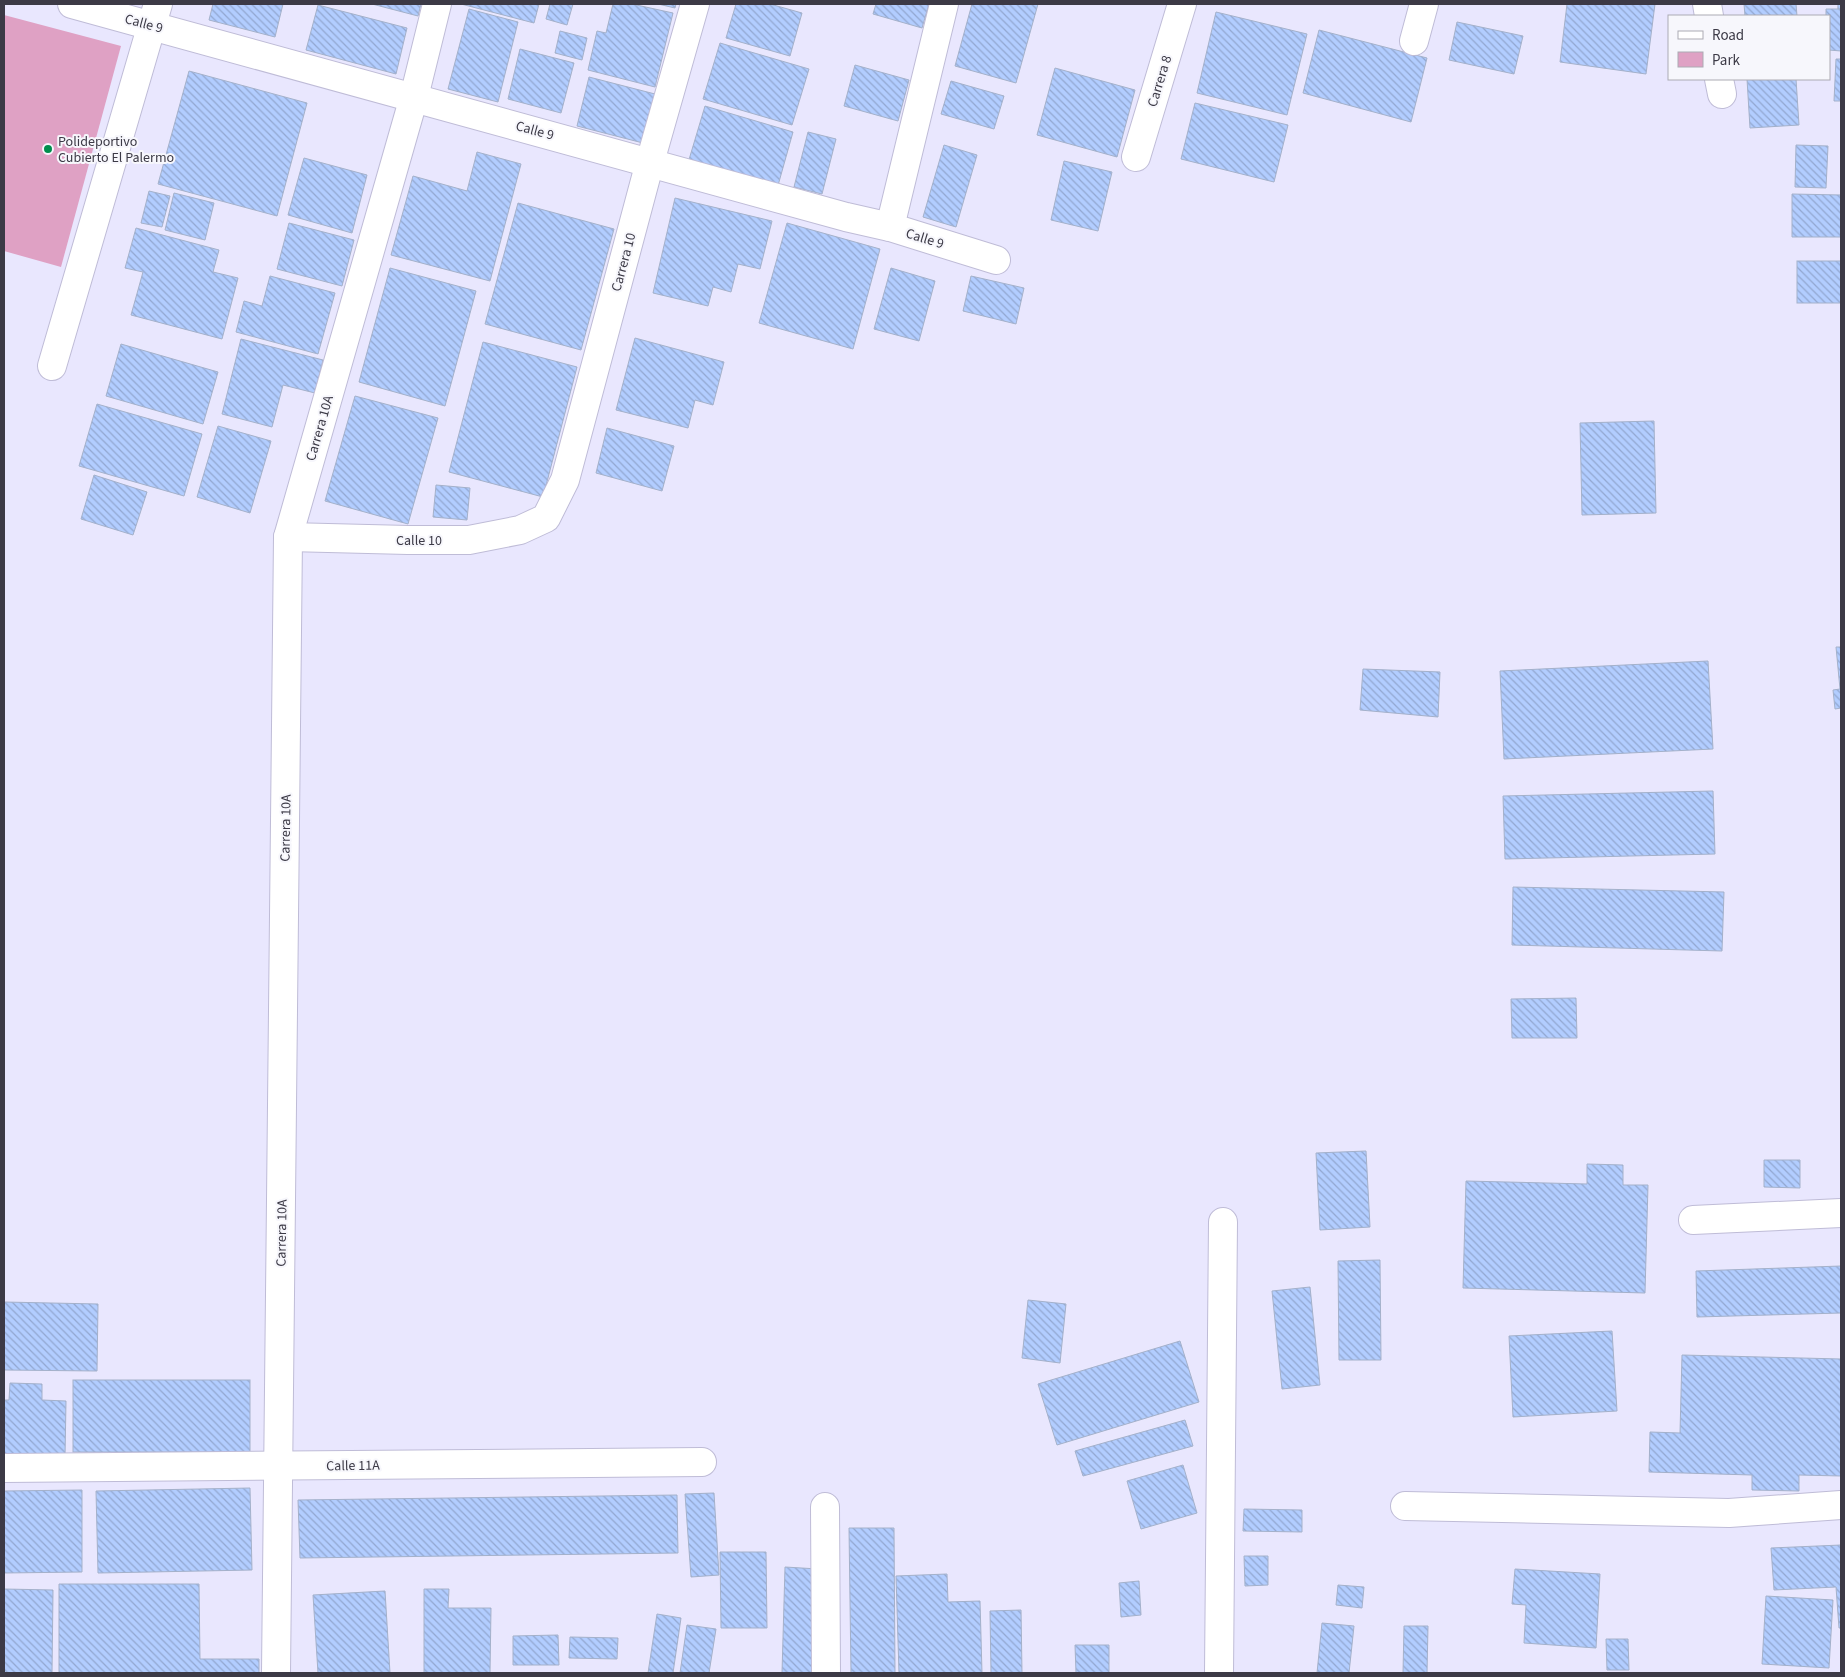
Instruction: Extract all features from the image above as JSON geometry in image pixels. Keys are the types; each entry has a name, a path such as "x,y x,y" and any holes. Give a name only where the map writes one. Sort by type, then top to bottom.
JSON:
{"street":[{"name":"Calle 9","path":"72,4 155,14 414,97 846,217 890,227 996,260"},
{"name":"Carrera 10A","path":"276,1673 288,537 414,97 436,4"},
{"name":"Carrera 10","path":"546,518 565,480 650,162 695,4"},
{"path":"890,227 944,4"},
{"name":"Carrera 8","path":"1136,157 1182,4"},
{"path":"1414,42 1424,4"},
{"path":"52,366 155,14"},
{"name":"Calle 10","path":"288,537 469,540 520,530 546,518"},
{"path":"1693,1220 1841,1213"},
{"path":"1219,1673 1223,1222"},
{"name":"Calle 11A","path":"4,1468 702,1462"},
{"path":"1405,1506 1729,1513 1841,1505"},
{"path":"825,1507 826,1673"}],"green space":[{"name":"Polideportivo Cubierto El Palermo","path":"4,15 121,46 61,267 4,251"}],"building":[{"path":"213,4 283,4 275,37 209,20"},
{"path":"372,4 421,4 418,16"},
{"path":"461,4 539,4 534,23"},
{"path":"550,4 573,4 567,25 546,19"},
{"path":"613,4 632,4 673,13 655,87 588,70 597,31 606,33"},
{"path":"658,4 676,4 675,8"},
{"path":"736,4 770,4 802,13 790,56 726,38"},
{"path":"876,4 929,4 922,28 873,14"},
{"path":"972,4 1038,4 1016,83 955,66"},
{"path":"1567,4 1655,4 1646,74 1560,62"},
{"path":"1744,4 1796,4 1797,15 1745,15"},
{"path":"1838,4 1841,4 1841,36 1837,36"},
{"path":"318,5 407,28 396,74 306,50"},
{"path":"469,9 518,22 498,102 448,89"},
{"path":"1826,9 1841,9 1841,51 1830,50 1830,15 1826,15"},
{"path":"1216,12 1307,34 1287,115 1197,93"},
{"path":"1457,22 1523,36 1514,74 1449,60"},
{"path":"1319,30 1427,58 1411,122 1303,93"},
{"path":"560,31 587,38 582,60 555,53"},
{"path":"720,43 809,69 792,125 703,99"},
{"path":"520,49 574,63 561,113 508,99"},
{"path":"1836,59 1841,59 1841,101 1834,101"},
{"path":"855,65 909,80 898,121 844,106"},
{"path":"1055,68 1135,90 1117,157 1037,135"},
{"path":"189,71 307,103 277,216 158,184"},
{"path":"589,77 655,94 643,143 577,126"},
{"path":"1747,80 1796,80 1799,125 1750,128"},
{"path":"951,81 1004,96 994,129 941,114"},
{"path":"1195,103 1288,125 1274,182 1181,159"},
{"path":"705,106 793,132 777,189 688,163"},
{"path":"808,132 836,139 822,194 794,187"},
{"path":"944,145 977,155 956,227 923,217"},
{"path":"1796,145 1828,146 1826,188 1795,187"},
{"path":"477,152 521,164 490,281 391,255 413,176 467,191"},
{"path":"304,158 367,175 352,233 288,215"},
{"path":"1064,161 1112,172 1098,231 1051,220"},
{"path":"149,191 170,196 162,227 141,223"},
{"path":"174,193 214,203 205,240 165,230"},
{"path":"1792,194 1841,195 1841,237 1792,237"},
{"path":"675,198 772,221 760,269 738,264 731,292 713,287 708,306 653,293"},
{"path":"518,203 614,229 581,350 485,324"},
{"path":"289,223 354,240 342,286 277,269"},
{"path":"787,223 880,249 853,349 759,323"},
{"path":"136,228 219,250 213,272 238,278 222,339 131,315 143,272 125,268"},
{"path":"1797,261 1841,261 1841,303 1797,303"},
{"path":"390,268 476,291 445,406 359,382"},
{"path":"891,268 935,281 919,341 874,329"},
{"path":"270,276 335,293 318,354 236,332 244,301 262,306"},
{"path":"971,276 1024,288 1016,324 963,311"},
{"path":"635,338 724,362 713,405 695,400 688,428 616,410"},
{"path":"241,339 323,360 315,393 283,385 272,427 222,414"},
{"path":"483,342 577,367 543,497 449,472"},
{"path":"121,344 218,372 203,424 106,396"},
{"path":"355,396 438,418 408,524 325,501"},
{"path":"97,404 202,434 184,496 79,466"},
{"path":"1654,421 1656,513 1582,515 1580,423"},
{"path":"218,426 271,441 250,513 197,497"},
{"path":"607,428 674,446 662,491 596,473"},
{"path":"94,475 147,492 133,535 81,519"},
{"path":"436,485 470,488 467,520 433,517"},
{"path":"1836,647 1841,647 1841,708 1835,709 1833,690 1840,689"},
{"path":"1708,661 1713,749 1504,759 1500,671"},
{"path":"1363,669 1440,672 1438,717 1360,710"},
{"path":"1713,791 1715,854 1505,859 1503,796"},
{"path":"1513,887 1724,892 1722,951 1512,945"},
{"path":"1576,998 1577,1038 1512,1038 1511,999"},
{"path":"1366,1151 1370,1227 1320,1230 1316,1153"},
{"path":"1764,1160 1800,1160 1800,1188 1764,1187"},
{"path":"1587,1164 1623,1165 1623,1185 1648,1185 1645,1293 1463,1288 1466,1181 1587,1184"},
{"path":"1380,1260 1381,1360 1339,1360 1338,1261"},
{"path":"1841,1266 1841,1313 1697,1317 1696,1271"},
{"path":"1310,1287 1320,1385 1282,1389 1272,1291"},
{"path":"1028,1300 1066,1304 1060,1363 1022,1358"},
{"path":"4,1302 98,1304 97,1371 4,1370"},
{"path":"1612,1331 1617,1411 1513,1417 1509,1336"},
{"path":"1180,1341 1199,1402 1057,1445 1038,1384"},
{"path":"1682,1355 1841,1359 1841,1476 1799,1475 1799,1491 1752,1490 1752,1475 1649,1472 1650,1432 1680,1433"},
{"path":"73,1380 250,1380 250,1452 73,1452"},
{"path":"10,1383 42,1384 42,1400 66,1401 65,1457 4,1455 4,1400 9,1400"},
{"path":"1185,1420 1193,1446 1083,1476 1075,1451"},
{"path":"1183,1465 1197,1513 1141,1529 1127,1481"},
{"path":"250,1488 252,1570 98,1573 96,1491"},
{"path":"82,1490 82,1572 4,1573 4,1491"},
{"path":"714,1493 719,1575 691,1577 685,1494"},
{"path":"677,1495 678,1553 300,1558 298,1500"},
{"path":"1244,1509 1302,1510 1302,1532 1243,1531"},
{"path":"849,1528 894,1528 895,1673 851,1673"},
{"path":"1841,1545 1841,1628 1839,1628 1836,1587 1774,1590 1771,1548"},
{"path":"720,1552 766,1552 767,1628 721,1628"},
{"path":"1244,1556 1268,1556 1268,1585 1245,1586"},
{"path":"785,1567 818,1569 815,1673 782,1673"},
{"path":"1515,1569 1600,1574 1596,1648 1524,1643 1526,1605 1512,1604"},
{"path":"947,1574 948,1602 980,1601 982,1673 899,1673 896,1576"},
{"path":"1139,1581 1141,1615 1121,1617 1119,1583"},
{"path":"59,1584 199,1584 200,1659 259,1659 259,1673 59,1673"},
{"path":"1338,1585 1364,1587 1362,1608 1336,1605"},
{"path":"4,1589 53,1590 52,1673 4,1673"},
{"path":"424,1589 449,1589 448,1608 491,1608 490,1673 424,1673"},
{"path":"385,1591 390,1673 318,1673 313,1595"},
{"path":"1766,1596 1833,1600 1829,1668 1762,1664"},
{"path":"1021,1610 1022,1673 991,1673 990,1611"},
{"path":"657,1614 681,1618 673,1673 648,1673"},
{"path":"1322,1623 1354,1626 1349,1673 1317,1673"},
{"path":"687,1625 716,1629 709,1673 680,1673"},
{"path":"1404,1626 1428,1626 1427,1673 1403,1673"},
{"path":"558,1635 559,1665 513,1665 513,1636"},
{"path":"570,1637 618,1638 617,1659 569,1658"},
{"path":"1606,1639 1628,1639 1629,1670 1607,1670"},
{"path":"1075,1645 1109,1645 1109,1673 1076,1673"}],"place":[{"name":"Polideportivo Cubierto El Palermo","path":"48,149"}]}
